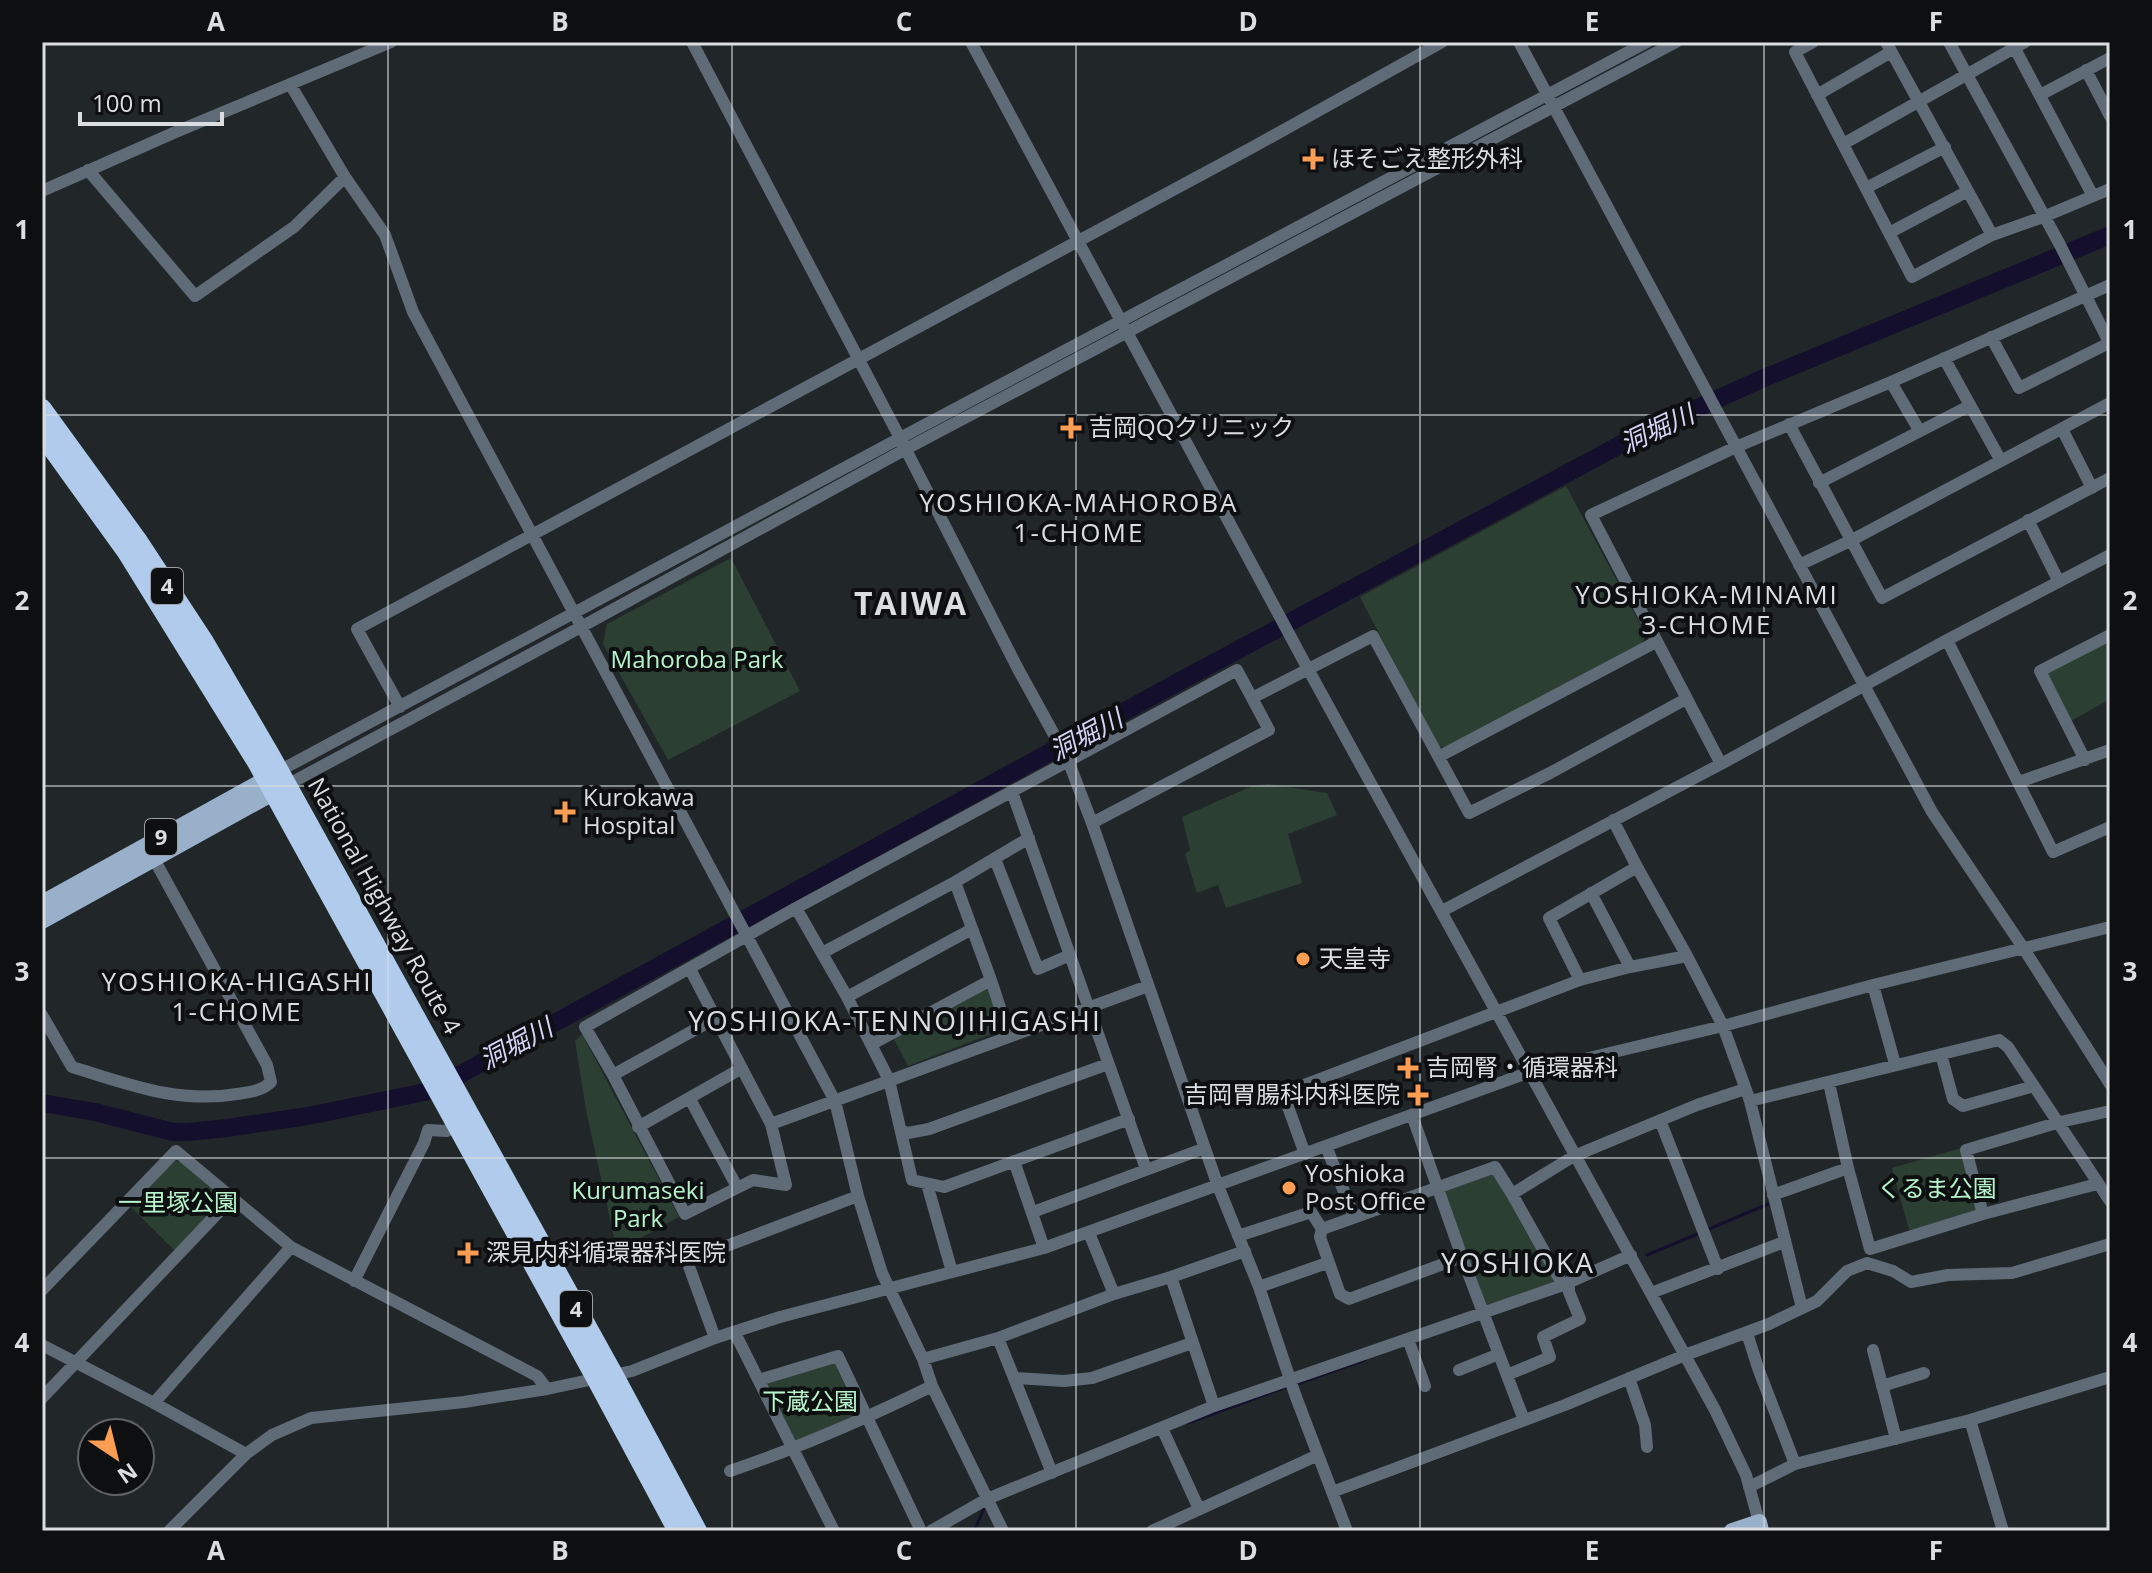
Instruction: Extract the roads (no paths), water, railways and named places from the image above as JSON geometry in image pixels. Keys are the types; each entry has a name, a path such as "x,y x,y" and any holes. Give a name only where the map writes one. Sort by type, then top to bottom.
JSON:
{"highway":[{"name":"National Highway Route 4","path":"42,409 154,565 204,642 277,782 604,1376 678,1531"},
{"name":"National Highway Route 4","path":"42,434 127,552 277,782"},
{"name":"National Highway Route 4","path":"446,1090 457,1126 697,1531"}],"main road":[{"name":"9","path":"42,921 154,859 277,782"},
{"name":"9","path":"42,903 277,782"},
{"path":"1732,1531 1760,1526"}],"street":[{"path":"42,191 391,42"},
{"path":"692,42 1065,755 1092,823 1218,1186 1259,1287 1296,1397 1347,1531"},
{"path":"971,42 1308,669 1685,1355 1735,1450 1760,1526"},
{"path":"400,707 357,629 1442,42"},
{"path":"1519,42 1932,812 2110,1084"},
{"path":"1551,101 1647,42"},
{"path":"277,782 400,707 575,614 1551,101 1676,42"},
{"path":"1813,42 1795,52 1912,277 1992,235 2110,189"},
{"path":"1949,42 2110,343 2019,388 1991,337"},
{"path":"1843,144 2017,44 2093,196"},
{"path":"1817,95 1889,47 1992,235"},
{"path":"2040,95 2110,58"},
{"path":"2086,70 2110,116"},
{"path":"290,84 345,177 385,235 413,312 835,1101 858,1196 882,1273 923,1359 932,1386 1003,1531"},
{"path":"1866,188 1945,147"},
{"path":"88,170 195,296 294,227 345,177"},
{"path":"1889,233 1968,191"},
{"path":"1721,764 1591,515 1736,447 2110,285"},
{"path":"1944,358 2001,461"},
{"path":"1891,382 1919,430"},
{"path":"1799,565 2110,403"},
{"path":"1819,483 1969,406"},
{"path":"1789,424 1882,598 2110,478"},
{"path":"2062,429 2092,488"},
{"path":"277,782 581,627 903,443"},
{"path":"2028,520 2059,582"},
{"path":"1442,911 2110,555"},
{"path":"2085,760 2040,671 2110,635"},
{"path":"1252,698 1373,636 1469,813 1686,699"},
{"path":"1947,640 2053,852 2110,827"},
{"path":"1440,756 1656,642"},
{"path":"690,969 771,1124 786,1185 753,1180 685,1214 585,1027 796,908 1012,792 1065,755 1237,670 1269,730 1092,823"},
{"path":"2019,782 2110,750"},
{"path":"1012,792 1146,1169"},
{"path":"1613,820 1723,1026 1747,1095 1802,1308"},
{"path":"822,953 955,882 1029,838"},
{"path":"42,1015 72,1067 138,1087 185,1100 255,1091 271,1082 271,1075 154,859"},
{"path":"995,859 1038,969 1070,955"},
{"path":"1580,980 1549,918 1637,867"},
{"path":"955,882 1009,1035"},
{"path":"1591,893 1630,967"},
{"path":"796,908 847,997 889,1080 912,1180 944,1187 1129,1119"},
{"path":"169,1531 246,1454 272,1435 311,1418 464,1402 632,1371 715,1338 780,1317 1044,1248 1530,1072 2110,927"},
{"path":"847,997 972,929"},
{"path":"1305,1154 1283,1093 1580,980 1687,956"},
{"path":"872,1044 991,980"},
{"path":"1873,985 1895,1064"},
{"path":"771,1124 1148,986"},
{"path":"613,1075 716,1018"},
{"path":"1512,1194 1574,1156 1697,1105 1829,1083 1999,1040 2008,1047 2060,1122 2110,1201"},
{"path":"1941,1054 1953,1099 1963,1106 2034,1086"},
{"path":"902,1131 908,1133 929,1129 1108,1064"},
{"path":"638,1127 742,1068"},
{"path":"1829,1083 1870,1249 1867,1263"},
{"path":"690,1099 737,1187"},
{"path":"1983,1214 1966,1150 2060,1122 2110,1111"},
{"path":"1412,1115 1524,1420"},
{"path":"1660,1120 1718,1269"},
{"path":"354,1281 428,1130 447,1131 457,1126"},
{"path":"1326,1146 1354,1217"},
{"path":"1033,1212 1205,1148"},
{"path":"42,1290 176,1151 291,1247 537,1376 547,1389"},
{"path":"1014,1161 1044,1248"},
{"path":"1322,1229 1495,1167 1568,1286 1580,1319 1543,1337 1550,1357 1507,1375"},
{"path":"1773,1195 1848,1168"},
{"path":"927,1184 952,1272"},
{"path":"1870,1249 1983,1214 2097,1184"},
{"path":"715,1338 687,1261 858,1196"},
{"path":"42,1398 231,1199"},
{"path":"1238,1236 1311,1212 1322,1229 1320,1237 1327,1263 1340,1294 1349,1299 1462,1257"},
{"path":"1089,1233 1114,1294"},
{"path":"1651,1293 1784,1242"},
{"path":"1332,1492 1747,1333 1817,1301 1847,1271 1867,1263 1893,1271 1911,1282 1948,1275 2012,1273 2110,1244"},
{"path":"154,1403 291,1247"},
{"path":"923,1359 998,1338 1114,1294 1245,1251"},
{"path":"931,1531 1052,1473 1163,1432 1214,1406 1485,1317 1568,1286 1631,1255"},
{"path":"1259,1287 1327,1263"},
{"path":"1171,1277 1214,1406"},
{"path":"735,1333 834,1531"},
{"path":"1747,1333 1795,1464"},
{"path":"998,1338 1052,1473"},
{"path":"1015,1378 1064,1381 1092,1378 1192,1343"},
{"path":"1410,1343 1425,1386"},
{"path":"42,1345 246,1454"},
{"path":"1873,1350 1896,1439"},
{"path":"1459,1370 1499,1354"},
{"path":"759,1380 838,1356 921,1531"},
{"path":"1882,1386 1924,1373"},
{"path":"1749,1487 1795,1464 1970,1420 2110,1377"},
{"path":"1629,1378 1645,1425 1647,1447"},
{"path":"730,1471 868,1418 932,1386"},
{"path":"1970,1420 2003,1531"},
{"path":"1163,1432 1199,1509"},
{"path":"1152,1531 1318,1455"}],"waterway":[{"name":"洞堀川","path":"42,1103 95,1112 173,1132 188,1132 308,1116 430,1091 1180,681 1644,432 1764,378 2110,235"},
{"path":"1709,1229 1768,1204"},
{"path":"1647,1255 1702,1232"},
{"path":"1297,1384 1365,1360"},
{"path":"1188,1423 1290,1386"},
{"path":"974,1531 985,1506"}],"place":[{"name":"ほそごえ整形外科","path":"1313,159"},
{"name":"吉岡QQクリニック","path":"1071,428"},
{"name":"Kurokawa Hospital","path":"565,812"},
{"name":"天皇寺","path":"1303,959"},
{"name":"吉岡腎・循環器科","path":"1408,1068"},
{"name":"吉岡胃腸科内科医院","path":"1418,1095"},
{"name":"Yoshioka Post Office","path":"1289,1188"},
{"name":"深見内科循環器科医院","path":"468,1253"}],"district":[{"name":"YOSHIOKA-MAHOROBA 1-CHOME","path":"1079,518"},
{"name":"TAIWA","path":"911,604"},
{"name":"YOSHIOKA-MINAMI 3-CHOME","path":"1707,610"},
{"name":"YOSHIOKA-HIGASHI 1-CHOME","path":"237,997"},
{"name":"YOSHIOKA-TENNOJIHIGASHI","path":"895,1021"},
{"name":"YOSHIOKA","path":"1518,1263"}],"park label":[{"name":"Mahoroba Park","path":"697,660"},
{"name":"くるま公園","path":"1937,1189"},
{"name":"一里塚公園","path":"178,1203"},
{"name":"Kurumaseki Park","path":"638,1205"},
{"name":"下蔵公園","path":"810,1402"}]}
